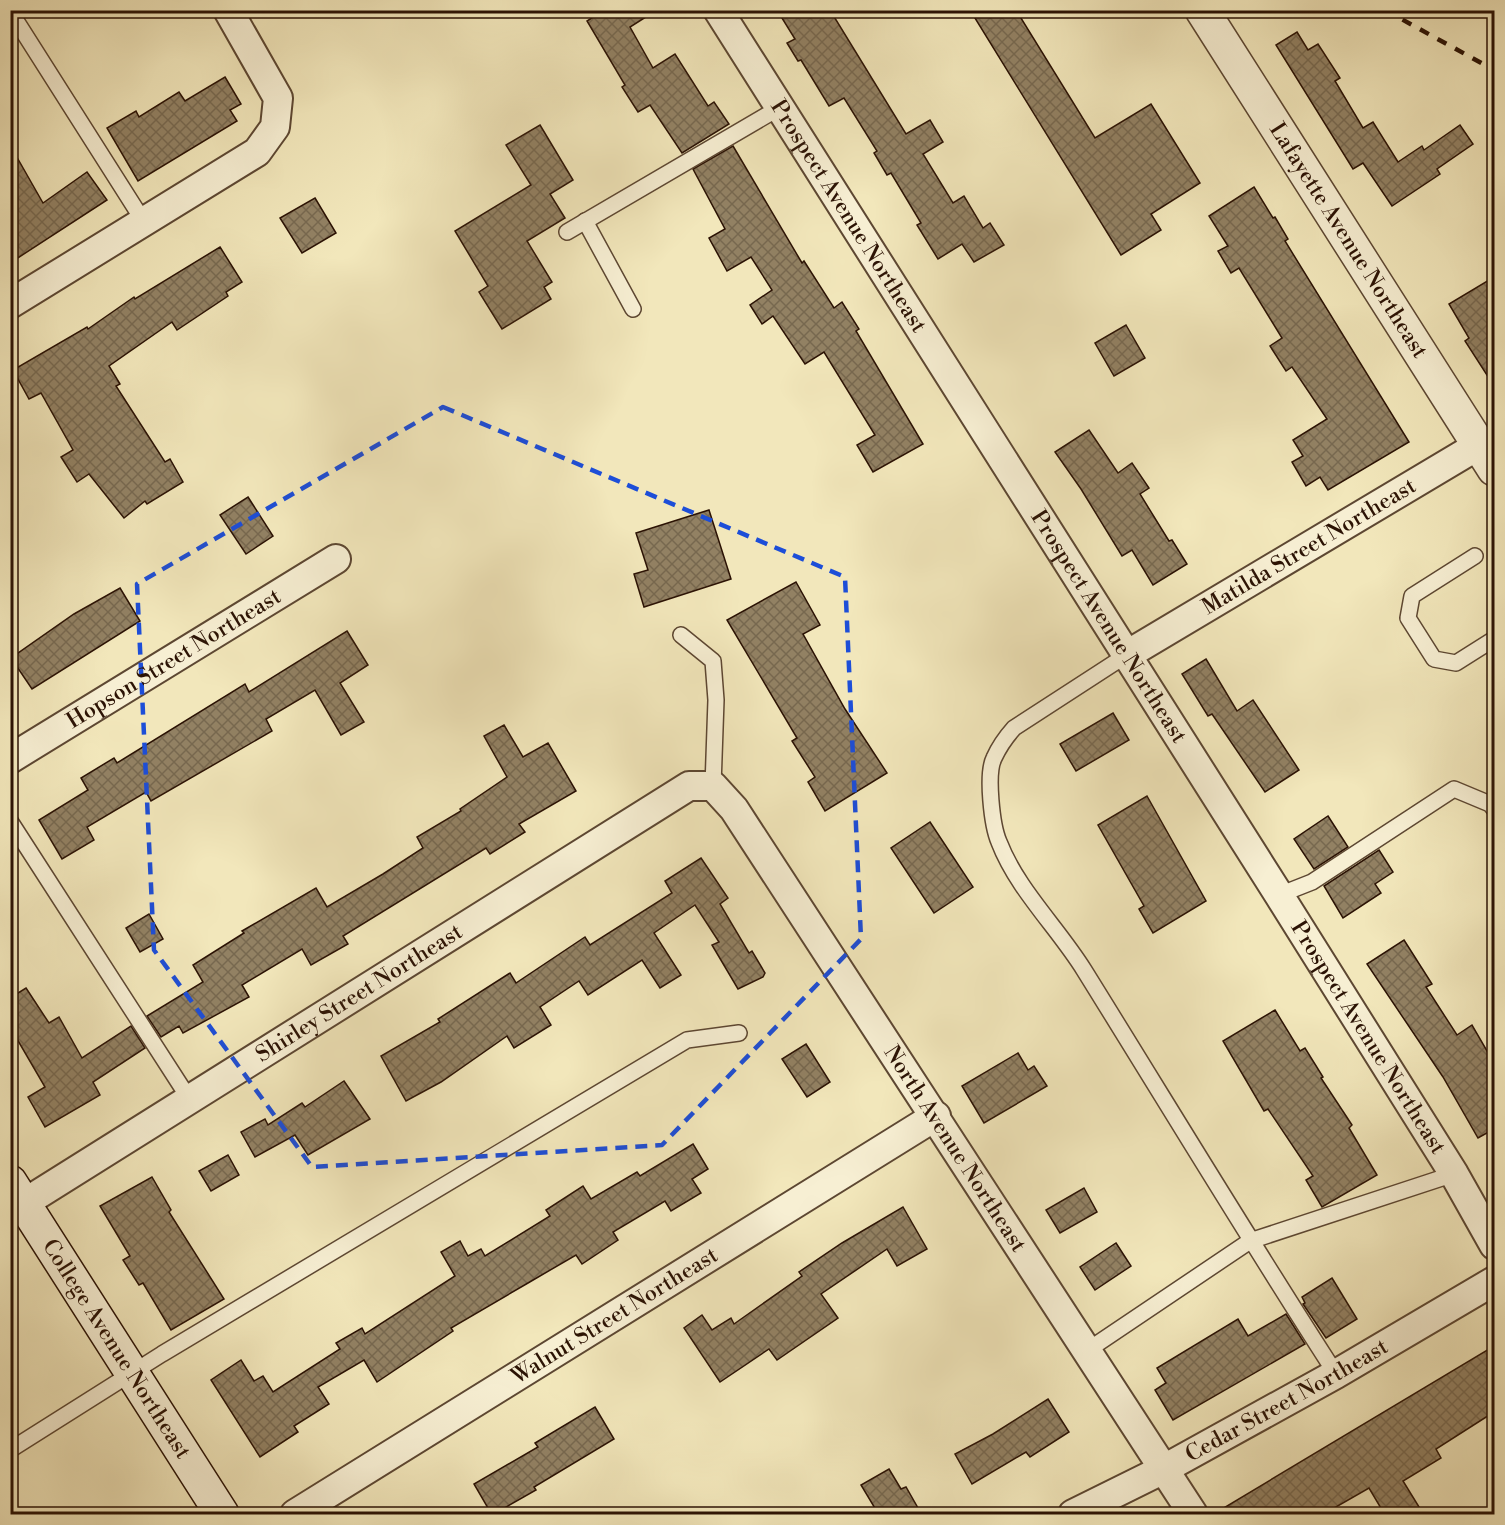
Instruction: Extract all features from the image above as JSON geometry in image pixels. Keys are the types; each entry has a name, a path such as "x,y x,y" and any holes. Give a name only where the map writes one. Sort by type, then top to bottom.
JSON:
{"street":[{"path":"10,304 257,152 275,127 278,98 228,10"},
{"name":"Prospect Avenue Northeast","path":"718,10 1125,656 1279,895 1454,1174 1494,1245"},
{"name":"Lafayette Avenue Northeast","path":"1202,10 1489,450"},
{"name":"Matilda Street Northeast","path":"1125,656 1489,450"},
{"name":"Hopson Street Northeast","path":"10,759 336,559"},
{"name":"Shirley Street Northeast","path":"15,1200 190,1100 689,786 713,786"},
{"name":"North Avenue Northeast","path":"713,786 734,809 936,1116 1193,1515"},
{"name":"Walnut Street Northeast","path":"296,1515 936,1116"},
{"name":"College Avenue Northeast","path":"15,1200 132,1373 222,1515"},
{"name":"Cedar Street Northeast","path":"1073,1515 1164,1469 1336,1374 1494,1281"}],"lane":[{"path":"10,11 144,222"},
{"path":"567,231 779,108"},
{"path":"585,221 633,309"},
{"path":"1475,555 1412,596 1408,618 1434,659 1456,663 1494,639"},
{"path":"681,635 713,661 716,700 713,786"},
{"path":"1125,656 1014,728 992,760 991,813 999,843 1023,884 1082,968 1250,1241 1336,1374"},
{"path":"1279,895 1312,882 1454,789 1490,804 1494,809"},
{"path":"10,821 190,1100"},
{"path":"10,1450 132,1373 687,1040 739,1033"},
{"path":"1088,1350 1250,1241 1454,1174"}],"highlighted area":[{"path":"443,407 845,577 861,939 662,1145 312,1167 154,950 137,584"}],"building":[{"path":"604,10 657,10 630,27 653,68 675,54 708,106 714,102 729,124 682,153 650,105 638,112 622,87 625,85 587,21"},
{"path":"777,10 830,10 906,134 930,120 943,142 923,154 953,203 964,196 983,228 990,223 1004,245 974,262 962,244 938,259 917,225 921,223 891,173 887,175 874,153 877,151 844,98 829,106 801,60 798,61 787,43 795,39"},
{"path":"970,10 1016,10 1095,138 1151,104 1200,183 1151,214 1161,230 1121,255"},
{"path":"1297,32 1308,50 1318,44 1340,78 1335,81 1363,128 1373,122 1398,162 1422,146 1424,150 1460,125 1473,144 1437,169 1440,174 1392,206 1363,163 1353,169 1276,45"},
{"path":"225,77 241,104 230,110 237,121 138,181 107,128 136,111 139,117 179,92 185,101"},
{"path":"540,125 573,180 550,194 565,218 527,241 552,282 544,287 551,299 502,329 479,292 488,286 455,231 531,185 506,145"},
{"path":"10,145 43,203 87,172 107,200 10,263"},
{"path":"733,146 802,263 804,261 834,308 842,302 859,329 856,331 923,444 873,472 857,445 875,435 824,352 805,364 773,316 762,324 750,305 772,290 751,257 727,271 709,238 725,229 693,169"},
{"path":"1254,187 1273,218 1275,217 1288,239 1285,241 1409,442 1328,490 1320,477 1306,486 1292,462 1303,456 1293,440 1327,419 1292,367 1286,371 1270,346 1282,338 1239,268 1231,273 1218,251 1228,246 1209,216"},
{"path":"315,198 336,233 302,253 280,218"},
{"path":"220,247 242,282 226,292 228,296 177,330 172,322 109,366 120,384 116,386 165,462 170,459 183,482 147,504 145,501 124,518 89,474 77,482 61,457 73,450 41,393 29,399 13,370 87,327 88,329 134,297 135,299"},
{"path":"1494,277 1494,386 1465,341 1469,338 1449,304"},
{"path":"1126,325 1145,358 1114,376 1095,343"},
{"path":"1089,430 1118,473 1132,463 1149,488 1140,494 1169,541 1172,540 1187,564 1153,585 1132,550 1122,556 1081,489 1055,452"},
{"path":"248,497 273,536 246,554 220,515"},
{"path":"709,510 731,579 644,607 634,574 648,570 636,533"},
{"path":"796,582 820,625 803,634 845,709 887,773 825,811 808,782 815,777 792,741 797,738 727,620"},
{"path":"120,588 140,621 32,689 11,658 74,614"},
{"path":"347,631 368,665 340,683 364,722 341,735 315,690 266,719 272,731 151,801 146,792 87,827 94,840 62,859 39,820 88,790 81,778 114,758 117,763 245,684 249,692"},
{"path":"1206,659 1237,711 1253,700 1299,770 1265,792 1212,714 1208,716 1182,674"},
{"path":"1113,713 1129,740 1076,771 1060,744"},
{"path":"504,725 523,757 548,743 576,791 519,824 525,832 490,854 486,848 343,936 348,944 311,965 302,949 242,985 249,997 183,1033 179,1026 161,1037 147,1016 203,982 193,965 244,933 242,931 316,888 327,907 383,874 423,848 417,837 461,811 460,809 507,777 484,736"},
{"path":"1147,796 1206,901 1153,933 1139,909 1144,906 1098,825"},
{"path":"1328,816 1348,847 1314,869 1294,839"},
{"path":"930,822 973,887 934,913 891,848"},
{"path":"1379,850 1393,872 1375,884 1381,893 1343,918 1324,886"},
{"path":"701,858 728,898 720,904 749,953 752,951 765,973 763,977 738,989 712,945 719,942 695,905 654,933 681,975 660,988 642,960 588,995 579,981 540,1007 551,1025 514,1048 507,1036 441,1082 406,1101 381,1056 440,1022 438,1019 510,973 516,983 585,937 590,945 672,893 665,881"},
{"path":"149,914 163,939 140,952 126,928"},
{"path":"1404,940 1432,984 1426,987 1457,1035 1472,1025 1494,1063 1494,1129 1478,1138 1443,1077 1367,964"},
{"path":"26,988 49,1023 59,1017 82,1058 131,1026 145,1048 93,1082 100,1095 45,1127 28,1097 45,1087 10,1027 10,998"},
{"path":"1275,1010 1300,1051 1305,1048 1323,1077 1321,1078 1352,1125 1349,1128 1377,1175 1322,1207 1306,1180 1313,1176 1268,1109 1264,1111 1223,1041"},
{"path":"806,1044 830,1082 807,1097 782,1059"},
{"path":"1018,1053 1028,1070 1034,1066 1047,1086 984,1123 962,1086"},
{"path":"344,1081 370,1119 308,1155 295,1135 255,1157 241,1132 265,1119 268,1125 302,1103 305,1107"},
{"path":"693,1144 708,1169 692,1179 701,1193 671,1211 665,1201 613,1232 618,1240 582,1264 576,1255 451,1328 453,1331 377,1382 364,1360 318,1387 329,1404 294,1426 298,1432 260,1457 211,1380 241,1360 254,1381 263,1376 273,1392 340,1349 336,1343 362,1328 365,1334 455,1276 441,1252 460,1241 468,1256 481,1249 485,1256 550,1216 546,1210 583,1186 591,1199 637,1172 640,1176"},
{"path":"228,1155 239,1175 211,1191 199,1171"},
{"path":"152,1177 171,1210 169,1212 224,1299 171,1330 143,1283 139,1285 123,1260 130,1256 100,1206"},
{"path":"1084,1188 1097,1212 1060,1233 1046,1210"},
{"path":"903,1207 927,1249 897,1266 887,1249 821,1294 838,1318 777,1360 769,1349 720,1382 684,1328 702,1315 712,1330 731,1318 734,1324 802,1276 799,1272 842,1243"},
{"path":"1116,1243 1131,1266 1095,1290 1080,1267"},
{"path":"1332,1278 1357,1319 1326,1338 1303,1304 1305,1303 1302,1297"},
{"path":"1286,1314 1305,1344 1173,1420 1155,1390 1166,1383 1157,1368 1238,1319 1248,1336"},
{"path":"1494,1346 1494,1412 1436,1449 1441,1458 1403,1481 1424,1515 1385,1515 1369,1488 1322,1515 1212,1515"},
{"path":"1048,1399 1069,1432 1030,1457 1026,1452 972,1484 955,1454 993,1434"},
{"path":"595,1407 614,1439 534,1487 536,1490 492,1515 474,1484 538,1447 535,1443"},
{"path":"889,1469 901,1489 906,1487 922,1515 879,1515 861,1485"}],"railway":[{"path":"1385,10 1494,70"}]}
